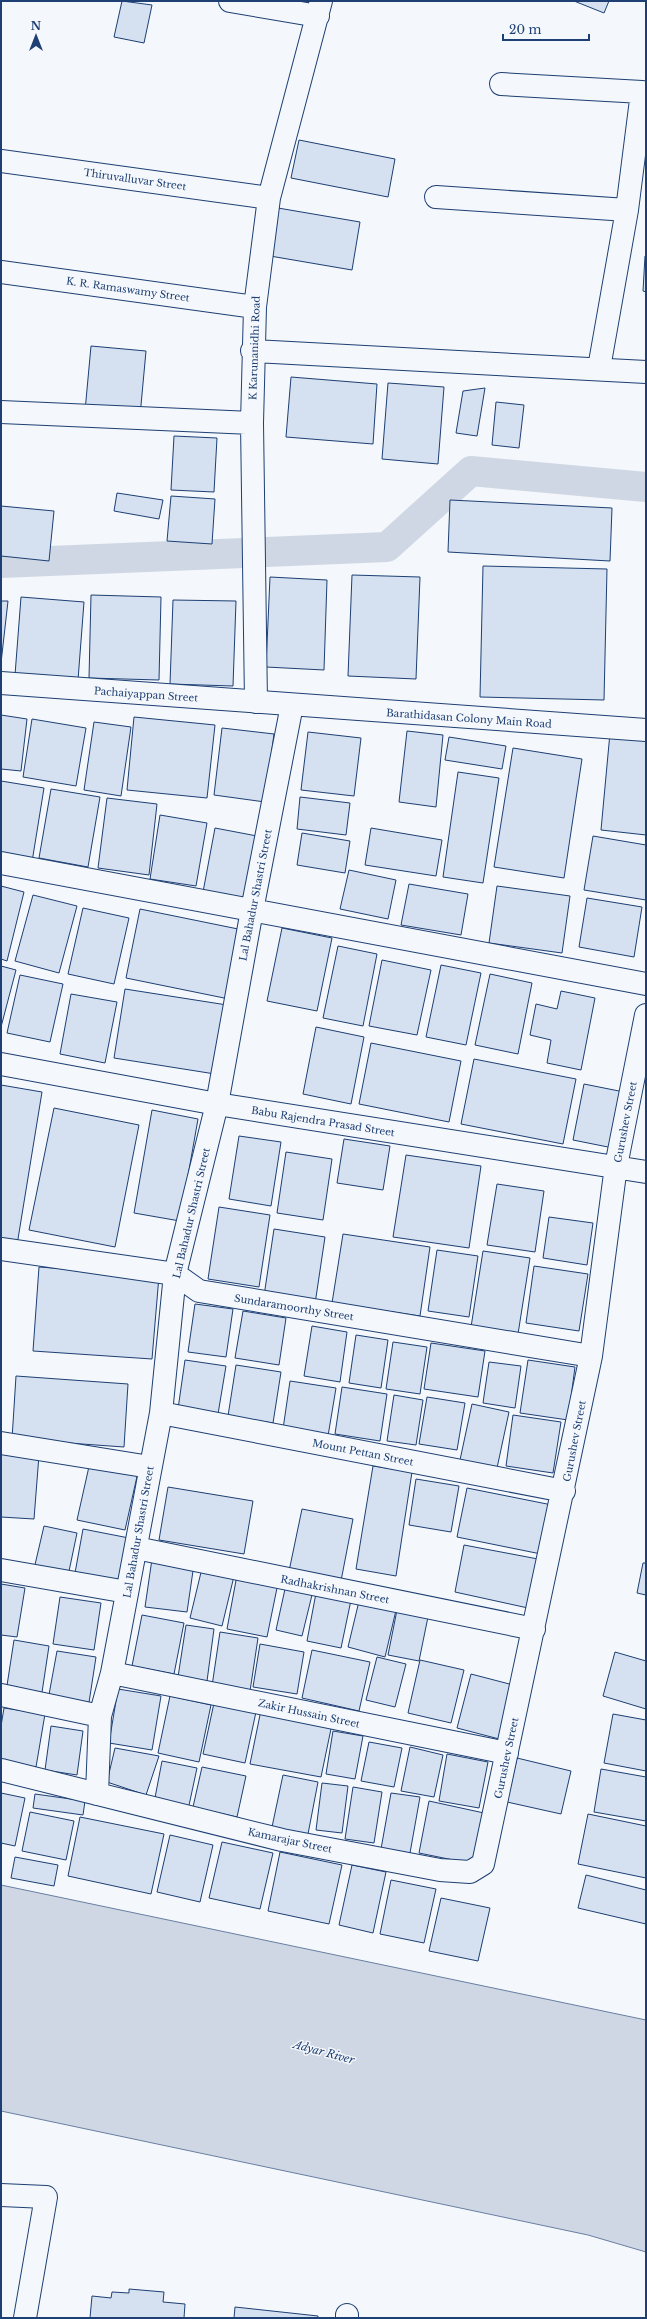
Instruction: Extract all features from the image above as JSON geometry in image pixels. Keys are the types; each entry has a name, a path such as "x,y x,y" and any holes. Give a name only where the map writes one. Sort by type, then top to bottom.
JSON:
{"street":[{"path":"230,1 319,9"},
{"name":"K Karunanidhi Road","path":"256,702 252,423 252,351 255,307 269,198 319,9"},
{"path":"501,84 642,92 627,210 599,368"},
{"name":"Thiruvalluvar Street","path":"1,161 269,198"},
{"path":"436,197 627,210"},
{"name":"K. R. Ramaswamy Street","path":"1,272 255,307"},
{"path":"252,351 599,368 646,372"},
{"path":"1,412 252,423"},
{"name":"Pachaiyappan Street","path":"1,683 292,705"},
{"name":"Barathidasan Colony Main Road","path":"292,705 646,730"},
{"name":"Lal Bahadur Shastri Street","path":"97,1794 100,1716 112,1673 161,1413 175,1274 217,1104 252,910 292,705"},
{"path":"1,863 646,984"},
{"name":"Gurushev Street","path":"483,1864 564,1491 591,1356 616,1166 646,1015"},
{"name":"Babu Rajendra Prasad Street","path":"1,1064 217,1104 616,1166 646,1172"},
{"name":"Sundaramoorthy Street","path":"1,1249 175,1274 199,1291 591,1356"},
{"name":"Mount Pettan Street","path":"161,1413 564,1491"},
{"path":"1,1442 150,1467"},
{"name":"Radhakrishnan Street","path":"136,1548 534,1629"},
{"path":"1,1570 127,1592"},
{"name":"Zakir Hussain Street","path":"112,1673 507,1753"},
{"path":"1,1695 100,1716"},
{"name":"Kamarajar Street","path":"1,1770 282,1840 440,1870 470,1872 483,1864"},
{"path":"1,2195 46,2197 25,2318"}],"water":[{"name":"Adyar River","path":"1,1885 646,2020 646,2252 588,2235 1,2111"}],"building":[{"path":"122,1 152,5 144,43 114,37"},
{"path":"574,1 609,1 604,13"},
{"path":"299,140 395,159 388,197 291,178"},
{"path":"278,208 360,222 352,270 270,256"},
{"path":"646,256 646,292 643,291"},
{"path":"91,346 146,351 140,416 85,411"},
{"path":"291,377 377,384 373,444 286,437"},
{"path":"388,383 444,387 438,464 382,459"},
{"path":"485,388 477,436 456,433 463,391"},
{"path":"496,402 524,405 519,448 492,445"},
{"path":"174,436 217,438 214,492 171,490"},
{"path":"117,493 163,500 159,519 114,511"},
{"path":"171,496 215,499 212,544 167,541"},
{"path":"450,500 612,508 610,561 448,552"},
{"path":"1,506 54,511 49,561 1,556"},
{"path":"483,566 607,569 604,700 480,697"},
{"path":"352,575 420,577 416,679 348,676"},
{"path":"270,577 327,580 324,670 266,667"},
{"path":"91,595 161,597 159,680 89,678"},
{"path":"21,597 84,602 78,680 15,675"},
{"path":"173,600 236,601 233,686 170,684"},
{"path":"1,601 8,601 1,663"},
{"path":"1,715 27,719 21,771 1,769"},
{"path":"134,717 215,725 207,798 127,790"},
{"path":"32,719 86,728 76,786 23,777"},
{"path":"94,722 131,727 121,796 84,790"},
{"path":"222,728 274,734 265,802 214,795"},
{"path":"407,731 443,735 436,807 399,802"},
{"path":"308,732 361,738 354,796 301,790"},
{"path":"610,733 646,737 646,835 601,830"},
{"path":"449,737 506,746 502,769 445,760"},
{"path":"513,748 582,759 564,878 494,867"},
{"path":"458,772 499,778 483,883 443,877"},
{"path":"1,781 44,788 32,862 1,857"},
{"path":"51,789 100,797 88,867 39,858"},
{"path":"300,797 350,803 346,835 297,829"},
{"path":"107,798 157,804 149,875 98,868"},
{"path":"160,815 207,823 196,886 150,879"},
{"path":"215,828 257,836 245,900 203,892"},
{"path":"371,828 442,840 436,876 365,865"},
{"path":"302,833 350,841 345,873 297,865"},
{"path":"593,836 646,845 646,900 584,890"},
{"path":"349,870 396,880 388,919 340,909"},
{"path":"409,884 468,894 461,935 401,925"},
{"path":"1,886 24,892 7,961 1,959"},
{"path":"497,886 570,896 562,953 489,943"},
{"path":"33,895 77,906 59,973 15,961"},
{"path":"587,898 642,907 634,957 579,947"},
{"path":"83,908 129,918 114,984 68,974"},
{"path":"140,909 243,930 229,999 126,978"},
{"path":"282,928 332,938 317,1011 267,1001"},
{"path":"338,946 377,954 363,1026 323,1018"},
{"path":"382,960 431,970 417,1035 369,1026"},
{"path":"441,965 481,973 466,1045 426,1037"},
{"path":"1,966 16,970 1,1027"},
{"path":"490,974 532,983 518,1054 475,1045"},
{"path":"20,975 63,984 50,1042 7,1033"},
{"path":"125,989 227,1005 215,1074 114,1058"},
{"path":"561,991 595,998 581,1070 547,1063 551,1040 530,1035 536,1004 557,1009"},
{"path":"71,994 117,1002 105,1063 60,1054"},
{"path":"316,1027 364,1037 351,1104 303,1094"},
{"path":"371,1043 461,1061 449,1122 359,1104"},
{"path":"474,1059 576,1079 563,1144 461,1124"},
{"path":"584,1084 624,1092 613,1148 573,1140"},
{"path":"1,1085 42,1092 17,1245 1,1242"},
{"path":"54,1108 139,1125 115,1247 29,1230"},
{"path":"152,1110 198,1119 180,1221 134,1213"},
{"path":"239,1136 281,1142 271,1206 229,1199"},
{"path":"344,1139 390,1146 383,1190 337,1183"},
{"path":"286,1152 332,1159 323,1220 277,1213"},
{"path":"406,1155 481,1166 469,1248 393,1237"},
{"path":"497,1184 544,1191 535,1252 487,1245"},
{"path":"219,1207 270,1215 259,1287 208,1279"},
{"path":"549,1217 593,1223 587,1265 543,1258"},
{"path":"274,1229 325,1237 315,1304 264,1296"},
{"path":"343,1234 430,1247 420,1316 332,1303"},
{"path":"437,1250 478,1256 469,1317 428,1311"},
{"path":"483,1251 530,1258 518,1334 471,1327"},
{"path":"534,1266 588,1274 579,1331 526,1323"},
{"path":"39,1267 159,1276 152,1359 33,1351"},
{"path":"195,1304 233,1309 226,1357 188,1352"},
{"path":"243,1311 286,1318 279,1365 235,1358"},
{"path":"312,1326 347,1332 340,1382 304,1376"},
{"path":"356,1335 388,1340 381,1388 349,1383"},
{"path":"393,1342 427,1347 420,1394 386,1389"},
{"path":"431,1343 485,1351 478,1397 424,1389"},
{"path":"185,1360 226,1366 218,1414 178,1409"},
{"path":"528,1360 575,1367 568,1420 520,1413"},
{"path":"489,1362 521,1366 515,1408 483,1403"},
{"path":"236,1365 281,1372 273,1423 228,1416"},
{"path":"16,1376 128,1384 124,1447 12,1439"},
{"path":"290,1381 336,1388 328,1436 283,1429"},
{"path":"342,1387 387,1394 380,1441 335,1434"},
{"path":"394,1395 423,1400 416,1445 387,1441"},
{"path":"427,1397 465,1403 457,1450 419,1444"},
{"path":"472,1404 509,1412 497,1468 460,1460"},
{"path":"513,1415 561,1422 553,1473 506,1466"},
{"path":"1,1453 39,1455 34,1519 1,1517"},
{"path":"90,1462 138,1472 125,1530 77,1520"},
{"path":"373,1466 412,1472 396,1576 356,1569"},
{"path":"416,1479 459,1486 451,1532 409,1525"},
{"path":"168,1487 253,1501 244,1554 159,1540"},
{"path":"467,1488 552,1505 541,1554 457,1537"},
{"path":"302,1509 353,1519 340,1586 288,1576"},
{"path":"44,1526 77,1533 68,1576 34,1569"},
{"path":"83,1529 129,1538 120,1581 75,1573"},
{"path":"464,1545 538,1559 528,1608 455,1592"},
{"path":"152,1559 194,1564 187,1612 145,1607"},
{"path":"643,1563 646,1563 646,1595 637,1593"},
{"path":"203,1564 235,1572 222,1626 190,1618"},
{"path":"237,1575 278,1583 267,1637 227,1629"},
{"path":"1,1584 25,1588 17,1637 1,1635"},
{"path":"285,1589 312,1595 302,1636 276,1630"},
{"path":"316,1593 351,1600 341,1648 307,1641"},
{"path":"60,1597 101,1603 94,1650 53,1644"},
{"path":"360,1597 397,1606 385,1657 348,1647"},
{"path":"398,1605 429,1612 419,1661 388,1655"},
{"path":"142,1615 184,1623 174,1674 132,1666"},
{"path":"186,1625 214,1629 207,1681 178,1677"},
{"path":"220,1632 258,1638 250,1691 212,1686"},
{"path":"14,1640 49,1646 41,1699 6,1692"},
{"path":"260,1644 304,1652 297,1694 253,1687"},
{"path":"312,1650 370,1662 359,1711 302,1698"},
{"path":"57,1651 96,1657 88,1709 48,1700"},
{"path":"615,1652 646,1661 646,1709 603,1696"},
{"path":"377,1657 406,1664 395,1707 366,1700"},
{"path":"420,1660 464,1670 451,1723 408,1713"},
{"path":"471,1674 517,1686 503,1740 457,1728"},
{"path":"118,1689 161,1696 152,1750 109,1743"},
{"path":"170,1696 211,1705 199,1762 158,1753"},
{"path":"214,1703 256,1712 245,1763 203,1754"},
{"path":"4,1708 45,1714 36,1767 1,1762 1,1726"},
{"path":"261,1710 332,1724 321,1777 250,1764"},
{"path":"613,1714 646,1720 646,1771 604,1763"},
{"path":"51,1726 83,1731 77,1775 45,1770"},
{"path":"333,1731 363,1736 355,1779 326,1774"},
{"path":"369,1742 402,1748 394,1787 361,1781"},
{"path":"410,1747 443,1755 434,1797 401,1791"},
{"path":"115,1748 159,1756 146,1795 107,1782"},
{"path":"447,1754 488,1762 479,1808 439,1801"},
{"path":"517,1758 571,1771 561,1814 507,1802"},
{"path":"162,1761 197,1768 188,1810 154,1803"},
{"path":"202,1767 246,1776 237,1817 193,1807"},
{"path":"601,1769 646,1777 646,1821 594,1812"},
{"path":"283,1775 318,1782 308,1834 272,1827"},
{"path":"322,1783 348,1786 342,1833 316,1830"},
{"path":"353,1787 382,1792 374,1843 345,1839"},
{"path":"1,1793 25,1798 15,1846 1,1843"},
{"path":"391,1793 420,1797 410,1853 381,1849"},
{"path":"35,1794 85,1801 83,1815 33,1808"},
{"path":"429,1801 484,1813 473,1864 419,1853"},
{"path":"30,1812 74,1821 66,1860 22,1851"},
{"path":"588,1814 646,1826 646,1878 578,1864"},
{"path":"80,1817 164,1834 151,1894 68,1876"},
{"path":"170,1835 213,1845 200,1902 157,1892"},
{"path":"222,1842 273,1853 260,1909 209,1898"},
{"path":"280,1852 342,1865 329,1924 268,1911"},
{"path":"15,1857 58,1865 54,1886 11,1878"},
{"path":"352,1865 386,1872 373,1933 339,1925"},
{"path":"586,1875 646,1890 646,1924 578,1908"},
{"path":"391,1880 436,1889 424,1943 380,1934"},
{"path":"441,1898 490,1908 478,1961 429,1951"},
{"path":"129,2289 164,2292 163,2302 185,2304 184,2318 90,2318 92,2296 111,2298 112,2292 129,2293"},
{"path":"235,2307 318,2316 318,2318 234,2318"}],"waterway":[{"path":"1,563 387,547 471,471 646,487"}]}
